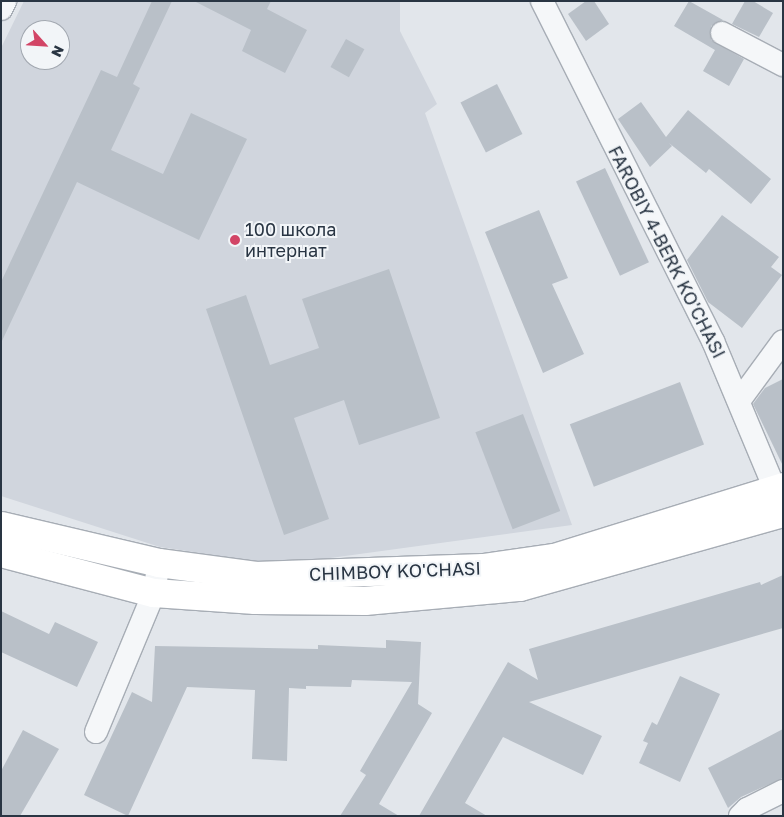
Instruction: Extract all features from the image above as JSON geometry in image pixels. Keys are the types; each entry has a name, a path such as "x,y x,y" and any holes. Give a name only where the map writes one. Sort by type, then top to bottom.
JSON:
{"main road":[{"name":"CHIMBOY KO'CHASI","path":"1,526 158,563 256,576 492,567 554,558 781,499"},
{"name":"CHIMBOY KO'CHASI","path":"1,553 154,593 255,600 365,601 520,587 781,499"}],"street":[{"path":"1,10 6,1"},
{"name":"FAROBIY 4-BERK KO'CHASI","path":"542,1 713,341 781,499"},
{"path":"722,33 783,65"},
{"path":"739,401 783,341"},
{"path":"96,732 154,593 158,563"},
{"path":"740,816 746,809 783,791"}],"shaded area":[{"name":"100 школа интернат","path":"24,1 400,1 400,31 437,104 425,113 572,525 279,565 160,547 1,496 1,48"}],"building":[{"path":"152,1 172,1 133,84 140,88 111,150 163,174 191,113 247,139 199,240 77,182 1,343 1,282 101,70 117,77"},
{"path":"194,1 271,1 267,9 307,30 285,73 242,51 251,30"},
{"path":"586,1 594,1 609,24 586,41 568,14"},
{"path":"689,1 723,20 711,26 711,40 744,59 729,86 703,71 715,50 674,26"},
{"path":"745,1 753,1 773,13 759,37 732,24"},
{"path":"346,39 364,49 349,77 330,67"},
{"path":"497,84 522,134 486,153 460,103"},
{"path":"641,102 666,137 688,110 771,179 751,204 709,169 706,173 669,143 672,146 650,167 618,119"},
{"path":"605,168 649,262 620,276 576,182"},
{"path":"539,210 568,278 552,284 584,354 543,373 485,232"},
{"path":"722,215 779,257 771,267 782,275 742,328 708,302 687,260"},
{"path":"389,269 440,418 359,445 344,400 294,418 329,519 284,535 206,309 246,295 270,365 319,348 302,299"},
{"path":"783,379 783,466 753,404 765,388"},
{"path":"680,382 704,445 594,487 570,424"},
{"path":"523,414 560,511 513,529 475,432"},
{"path":"783,575 783,628 529,702 602,736 583,775 503,737 465,803 487,816 419,816 508,662 538,680 529,649 760,582 761,585"},
{"path":"1,611 49,634 55,622 98,642 77,687 1,652"},
{"path":"386,640 421,642 418,704 432,713 379,804 399,816 340,816 366,775 360,771 412,682 352,680 351,687 306,686 306,689 289,688 287,761 252,759 255,690 187,687 128,816 84,795 132,692 152,702 155,646 318,649 318,645 386,648"},
{"path":"680,676 720,694 680,782 639,763 648,743 643,741 652,722 657,725"},
{"path":"783,729 783,778 741,797 728,808 708,768"},
{"path":"23,730 59,749 20,816 1,816 1,771"}],"place":[{"name":"100 школа интернат","path":"235,240"}]}
